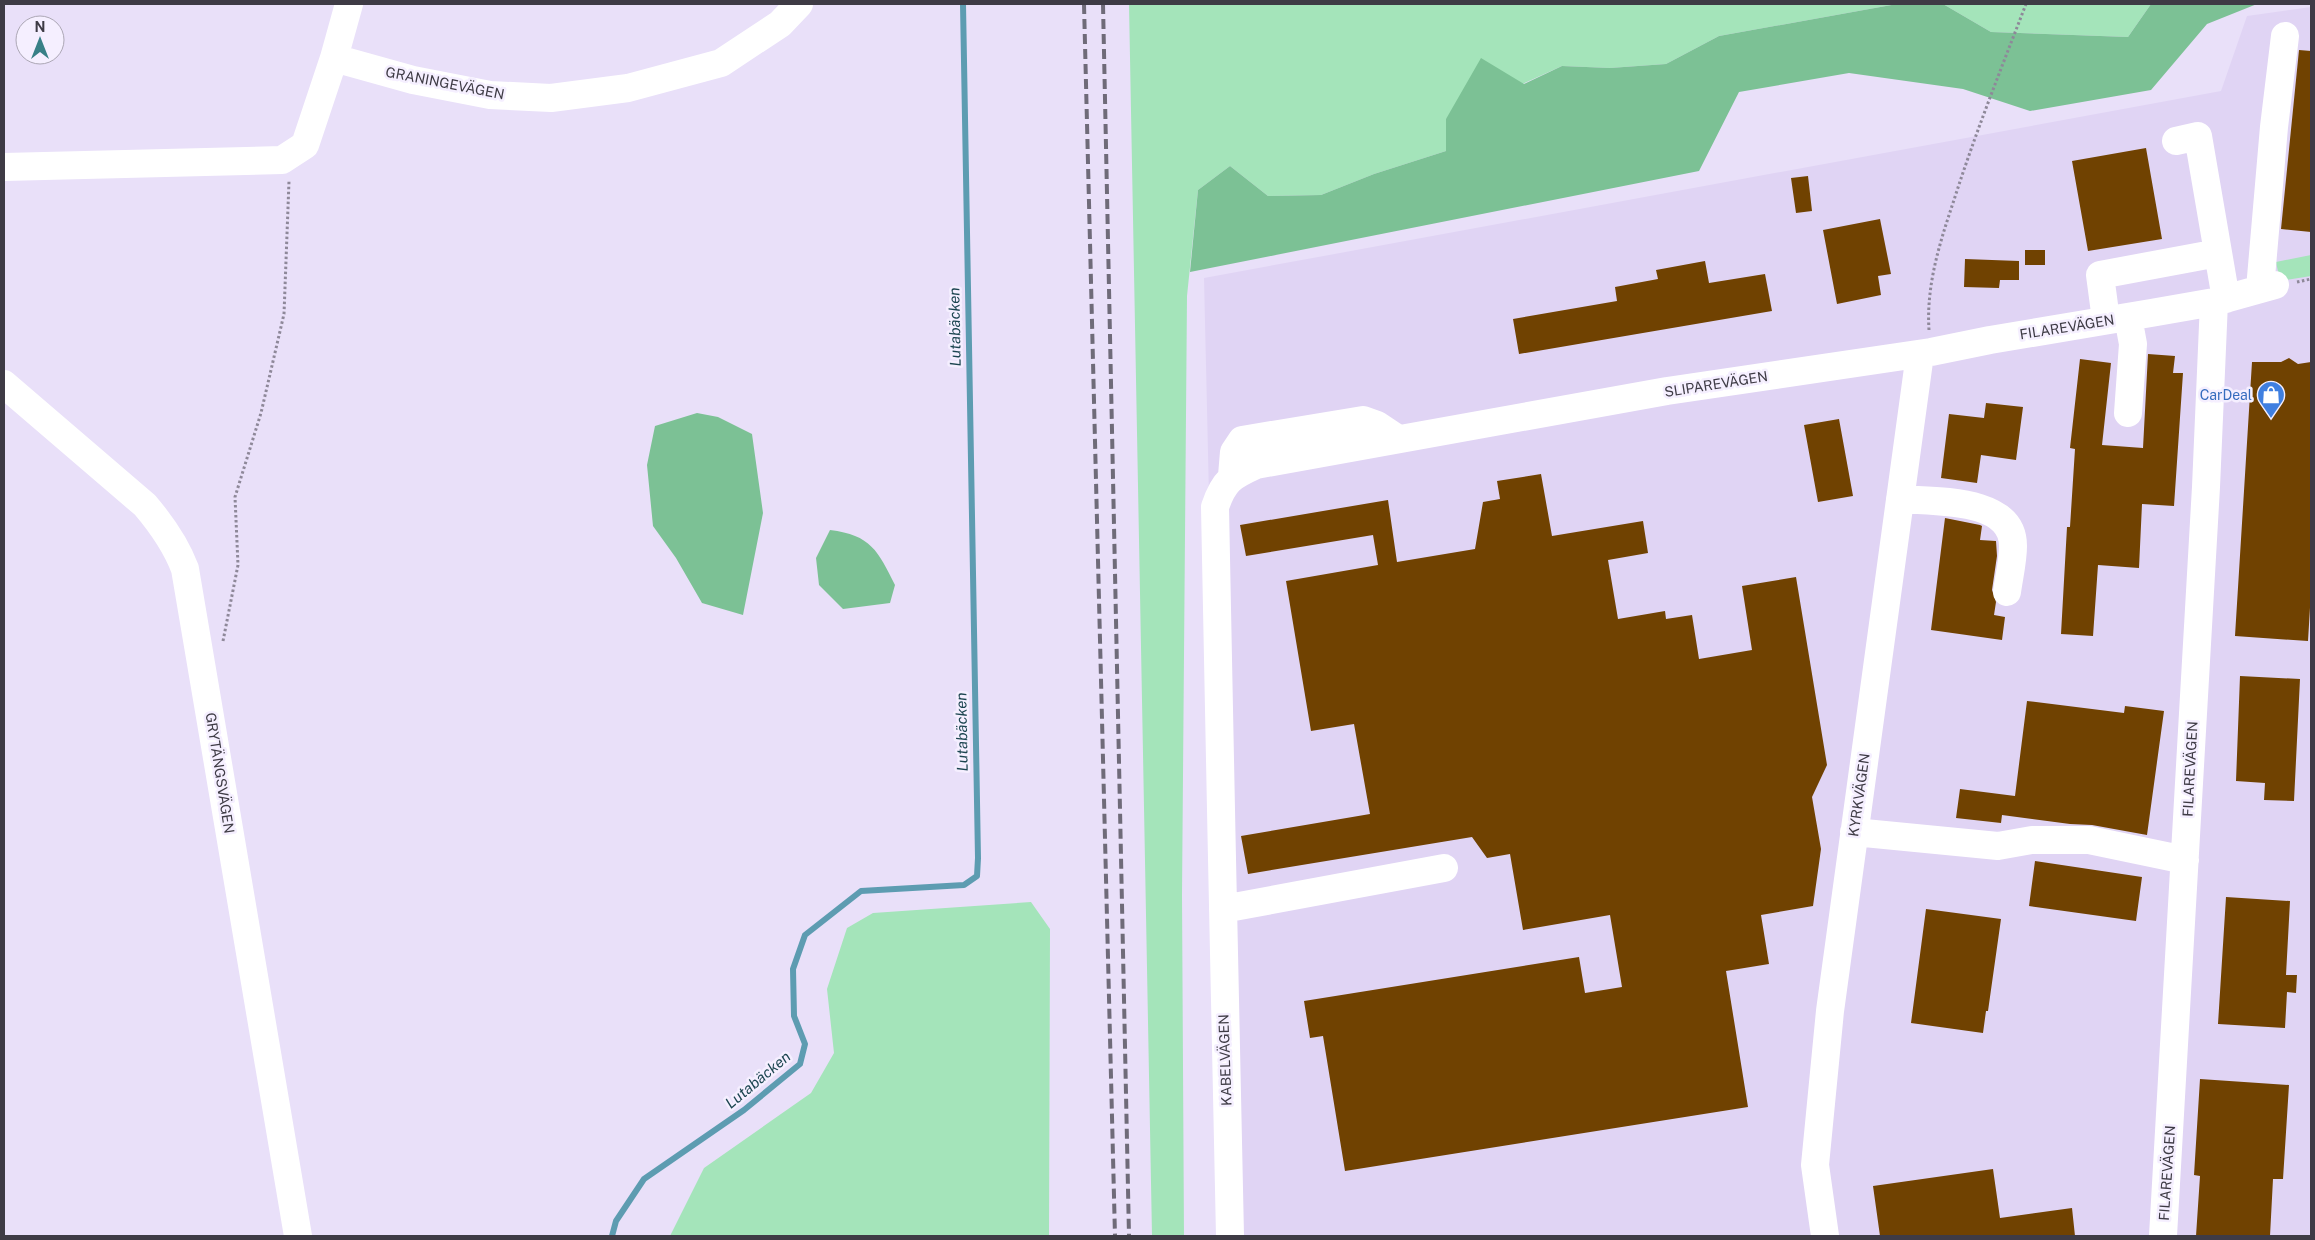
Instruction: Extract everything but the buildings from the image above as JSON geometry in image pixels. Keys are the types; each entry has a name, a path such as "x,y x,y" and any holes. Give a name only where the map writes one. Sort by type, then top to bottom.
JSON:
{"street":[{"path":"4,167 282,160 305,145 334,58 349,4"},
{"name":"GRANINGEVÄGEN","path":"334,58 413,80 490,95 551,98 628,88 721,64 780,24 799,4"},
{"name":"FILAREVÄGEN","path":"1925,346 2117,319 2220,300 2268,287 2274,127 2285,36"},
{"path":"2176,141 2198,136 2218,253 2220,300"},
{"path":"2128,413 2132,344 2117,319 2100,275 2218,253"},
{"name":"FILAREVÄGEN","path":"2163,1236 2220,300"},
{"name":"SLIPAREVÄGEN","path":"1232,476 1256,465 1925,346"},
{"name":"KYRKVÄGEN","path":"1825,1236 1815,1165 1830,1011 1900,499 1925,346"},
{"name":"GRYTÄNGSVÄGEN","path":"4,384 145,505 162,525 179,552 185,570 203,668 298,1236"},
{"name":"KABELVÄGEN","path":"1230,1236 1222,967 1224,896 1215,507 1221,490 1232,476"},
{"path":"1900,499 1973,506 1987,509 2002,519 2010,532 2013,545 2007,592"},
{"path":"1854,832 1998,846 2032,840 2089,840 2185,860"},
{"path":"1224,896 1444,868"}],"path":[{"path":"1925,346 1930,286 1940,244 1964,169 2026,4"},
{"path":"203,668 221,648 238,566 235,497 260,413 284,314 289,155"}],"shaded area":[{"path":"2311,7 2311,1236 1226,1236 1204,278 2221,91 2247,16"}],"green space":[{"path":"1129,4 1897,4 1719,36 1666,64 1610,68 1562,66 1446,119 1446,151 1374,174 1321,195 1268,196 1230,166 1198,190 1187,296 1182,895 1184,1236 1152,1236"},
{"path":"1897,4 1943,4 1991,32 2128,37 2151,4 2257,4 2207,24 2151,90 2030,111 1963,89 1849,73 1739,92 1699,171 1190,272 1198,190 1230,166 1268,196 1321,195 1374,174 1446,151 1446,119 1481,58 1524,84 1562,66 1610,68 1666,64 1719,36"},
{"path":"1943,4 2151,4 2128,37 1991,32"},
{"path":"2311,255 2311,276 2280,281 2276,262"},
{"path":"697,413 718,417 752,434 763,513 743,615 702,603 676,558 653,526 647,465 655,426"},
{"path":"830,530 855,536 864,541 878,554 895,585 890,603 843,609 819,585 816,558"},
{"path":"1031,902 1050,929 1049,1236 670,1236 704,1168 811,1093 834,1053 827,989 847,928 873,913"}],"waterway":[{"name":"Lutabäcken","path":"612,1236 616,1221 644,1179 744,1110 800,1064 805,1044 794,1016 793,969 805,935 861,891 964,885 977,876 963,4"}],"railway":[{"path":"1084,4 1115,1236"},
{"path":"1103,4 1129,1236"}],"place":[{"name":"CarDeal","path":"2271,419"}]}
